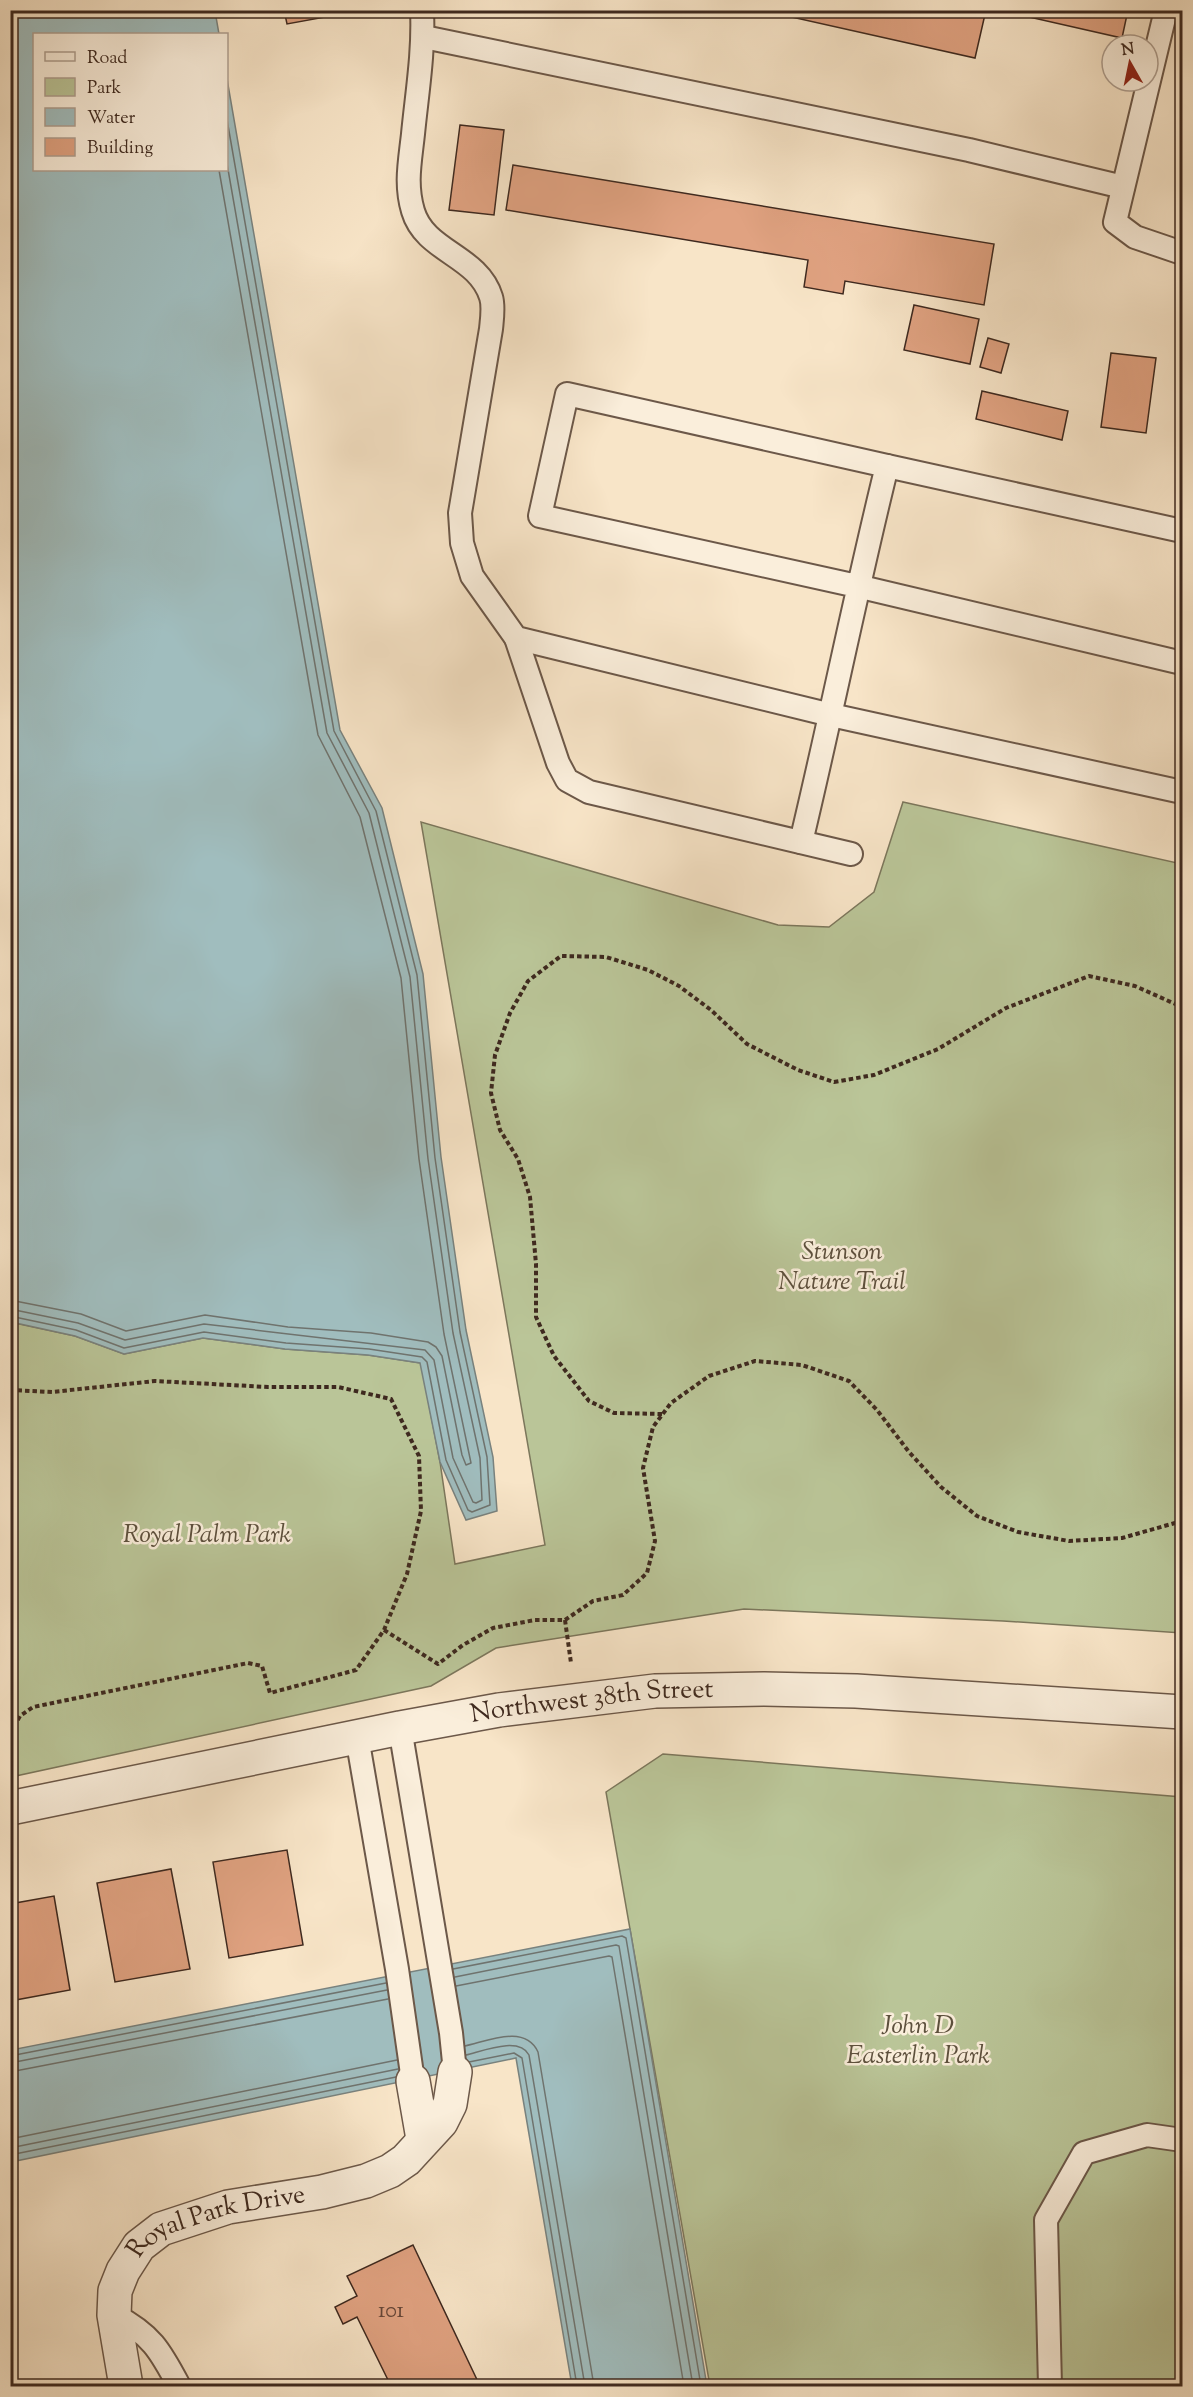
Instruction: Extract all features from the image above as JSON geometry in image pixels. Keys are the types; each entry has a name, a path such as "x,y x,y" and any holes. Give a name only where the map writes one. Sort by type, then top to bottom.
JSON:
{"street":[{"name":"Northwest 38th Street","path":"10,1808 400,1728 499,1710 655,1691 765,1689 856,1691 1182,1712"},
{"name":"Royal Park Drive","path":"126,2386 114,2315 115,2291 123,2271 140,2246 161,2229 228,2207 322,2192 366,2181 390,2172 406,2160 441,2122 454,2090 455,2072"},
{"path":"414,2080 423,2139"}],"lane":[{"path":"422,10 424,37 407,184 414,214 427,237 482,276 492,298 491,328 460,513 462,543 472,576 516,638 558,763 567,780 590,792 851,854"},
{"path":"1166,10 1115,222 1135,237 1182,253"},
{"path":"424,37 969,150 1123,187"},
{"path":"1182,531 567,394 540,516 857,586 1182,663"},
{"path":"801,842 831,715 857,586 887,466"},
{"path":"516,638 831,715 1182,792"},
{"name":"Royal Park Drive","path":"400,1728 451,2033 455,2072"},
{"path":"357,1737 414,2080"},
{"path":"1050,2386 1046,2220 1084,2153 1147,2135 1182,2140"},
{"path":"114,2315 137,2327 161,2352 178,2386"}],"path":[{"path":"662,1414 614,1413 589,1401 554,1356 536,1317 536,1264 530,1197 518,1159 500,1130 491,1093 495,1055 510,1013 528,981 561,956 606,957 648,970 679,986 711,1010 747,1044 798,1070 834,1082 874,1075 938,1049 1006,1008 1089,976 1135,986 1182,1007"},
{"path":"384,1630 438,1664 463,1645 493,1628 535,1620 565,1620 593,1601 623,1595 647,1573 655,1541 644,1468 653,1427 671,1403 709,1376 755,1361 802,1365 849,1381 877,1410 909,1452 941,1487 977,1516 1018,1532 1069,1541 1122,1538 1182,1521"},
{"path":"10,1390 52,1392 155,1381 268,1387 338,1387 391,1399 419,1456 422,1511 407,1574 384,1630 356,1670 270,1693 262,1666 248,1663 33,1707 20,1716 10,1734"},
{"path":"565,1620 571,1663"}],"green space":[{"name":"Stunson Nature Trail","path":"903,802 1182,864 1182,1633 1003,1621 744,1609 496,1648 431,1686 11,1777 10,1322 75,1336 124,1354 203,1338 285,1349 368,1355 421,1363 440,1462 455,1564 545,1545 421,822 778,925 829,927 874,892"},
{"name":"John D Easterlin Park","path":"663,1754 1182,1797 1182,2386 710,2386 606,1792"}],"water":[{"path":"11,10 215,11 219,33 33,33 33,171 228,171 228,85 340,730 382,808 423,974 441,1157 466,1330 493,1457 497,1511 466,1520 440,1462 420,1363 368,1355 285,1349 203,1338 124,1354 75,1336 11,1322"},
{"path":"630,1929 707,2386 572,2386 516,2058 11,2162 11,2050"}],"building":[{"path":"284,10 330,10 331,16 287,24"},
{"path":"789,10 986,10 975,58 787,16"},
{"path":"998,10 1128,10 1123,33 1100,33"},
{"path":"460,125 504,130 494,215 449,210"},
{"path":"513,165 994,244 984,305 845,281 843,294 804,287 808,260 506,210"},
{"path":"914,305 979,319 970,364 904,350"},
{"path":"988,338 1009,344 1001,373 980,367"},
{"path":"1111,353 1156,358 1146,433 1101,427"},
{"path":"982,391 1068,411 1062,440 976,419"},
{"path":"287,1850 303,1945 229,1958 213,1862"},
{"path":"171,1869 190,1969 115,1982 97,1883"},
{"path":"54,1896 70,1990 10,2001 10,1904"},
{"path":"413,2245 480,2386 391,2386 357,2317 343,2324 335,2307 357,2296 347,2276"}],"park label":[{"name":"Royal Palm Park","path":"207,1535"}]}
